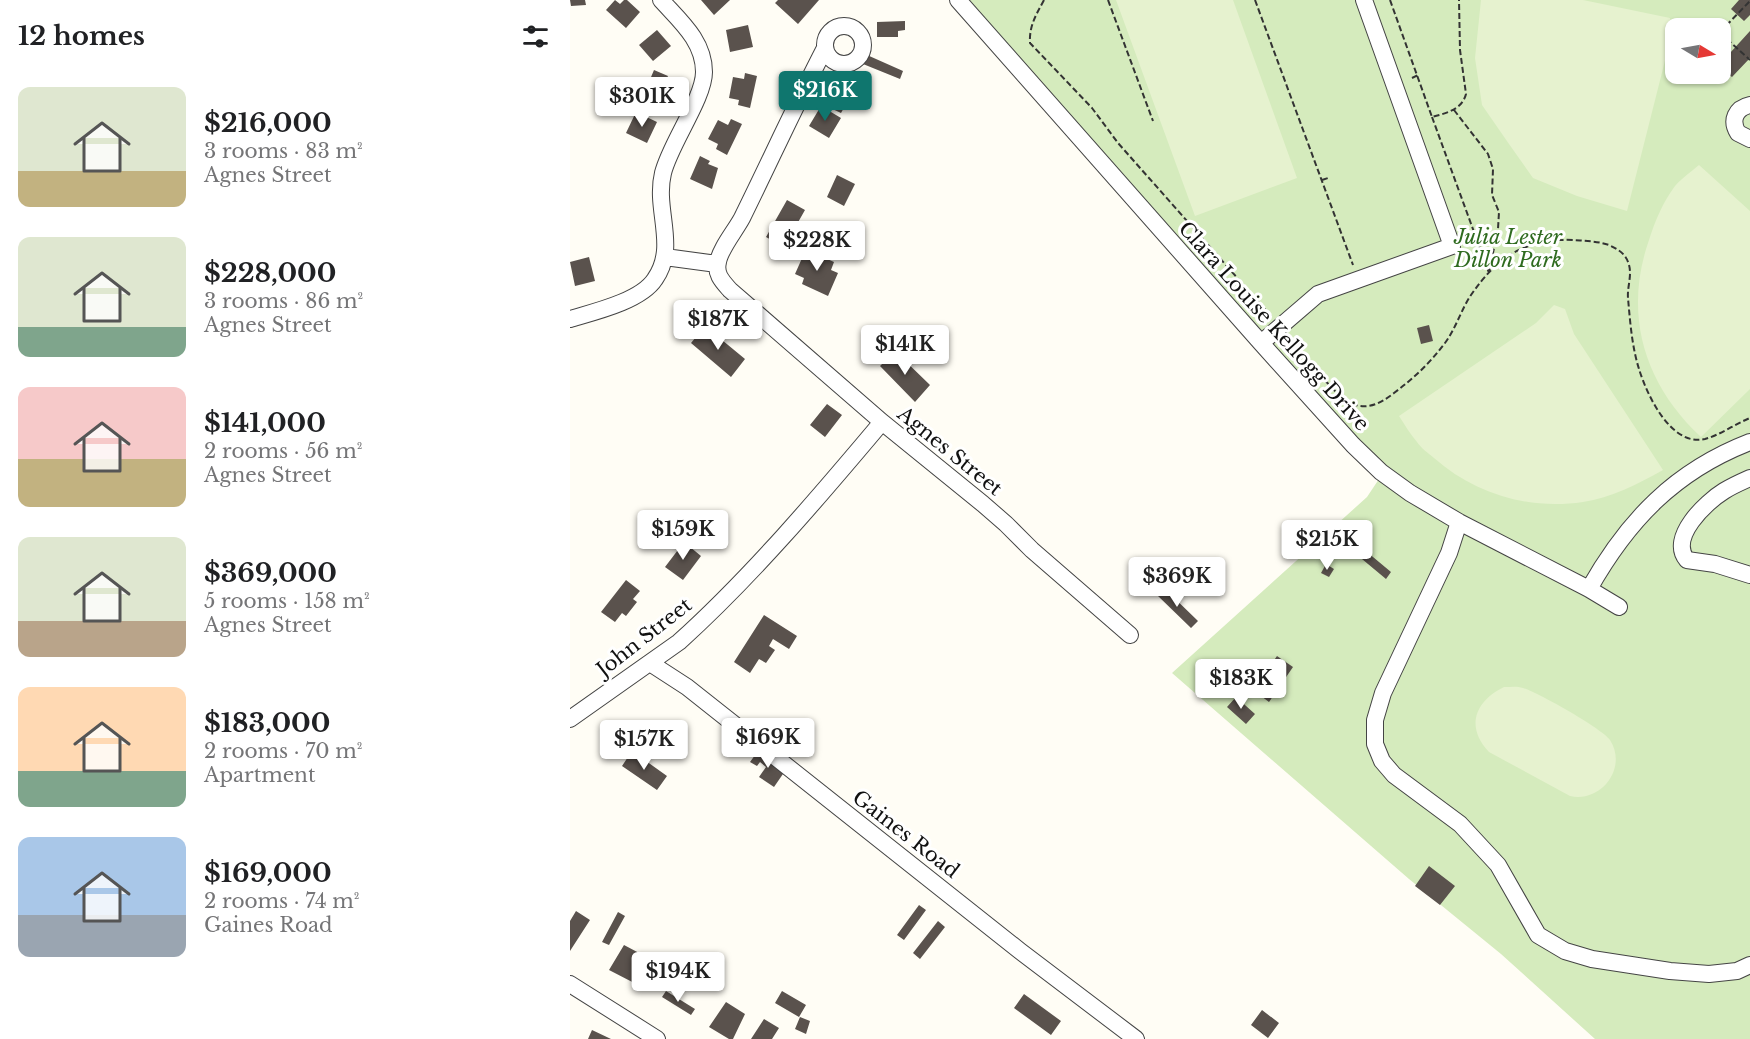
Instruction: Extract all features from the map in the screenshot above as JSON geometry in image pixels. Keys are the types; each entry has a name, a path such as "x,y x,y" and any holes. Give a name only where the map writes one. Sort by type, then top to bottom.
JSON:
{"street":[{"path":"570,319 633,297 647,288 660,271 665,257 666,234 660,195 663,172 701,89 704,72 700,53 691,32 661,0"},
{"name":"Clara Louise Kellogg Drive","path":"958,0 1261,344 1353,445 1381,472 1410,493 1459,522 1589,589 1619,607"},
{"path":"1261,344 1318,294 1452,246 1364,0"},
{"path":"665,257 717,264 825,48"},
{"path":"1750,105 1738,111 1734,122 1738,133 1750,139"},
{"name":"Agnes Street","path":"717,264 717,272 730,290 882,422 1006,524 1032,550 1130,635"},
{"name":"John Street","path":"570,718 679,642 746,576 882,422"},
{"path":"1589,589 1604,563 1635,522 1661,494 1695,469 1750,442"},
{"path":"1750,478 1724,491 1700,510 1688,526 1682,544 1683,556 1687,560 1715,564 1750,575"},
{"path":"1459,522 1449,553 1383,693 1375,720 1375,744 1382,761 1394,775 1460,824 1498,865 1538,935 1564,951 1592,959 1680,972 1709,974 1737,971 1750,965"},
{"name":"Gaines Road","path":"650,663 687,687 1020,951 1136,1039"},
{"path":"570,984 657,1039"}],"path":[{"path":"1108,0 1153,121"},
{"path":"1255,0 1354,268"},
{"path":"1390,0 1488,273 1498,229 1499,212 1492,195 1493,169 1488,154 1454,110"},
{"path":"1432,117 1454,110 1464,101 1466,94 1460,50 1459,0"},
{"path":"1731,21 1750,1"},
{"path":"1731,43 1750,60"},
{"path":"1412,78 1418,75"},
{"path":"1299,119 1305,117"},
{"path":"1434,139 1439,137"},
{"path":"1441,157 1446,155"},
{"path":"1322,180 1328,178"}],"green space":[{"name":"Julia Lester Dillon Park","path":"966,0 1750,0 1750,1039 1595,1039 1501,954 1409,879 1172,673 1367,497 1385,470"},
{"path":"1116,0 1233,0 1297,178 1195,216"},
{"path":"1481,0 1583,0 1670,18 1665,18 1665,61 1627,211 1577,196 1533,178 1482,105 1475,58"},
{"path":"1699,165 1750,211 1750,389 1701,437 1681,416 1665,394 1653,371 1644,346 1639,321 1638,295 1641,268 1660,212 1675,186"},
{"path":"1554,305 1565,309 1574,334 1663,470 1614,494 1593,500 1542,504 1503,497 1450,471 1419,444 1399,416 1536,323"},
{"path":"1504,687 1521,687 1542,696 1583,720 1610,740 1615,751 1616,762 1608,781 1601,789 1581,797 1570,796 1489,752 1477,733 1477,715 1486,700"}],"building":[{"path":"570,0 585,0 586,5 571,6"},
{"path":"615,0 620,4 627,0 640,12 626,28 606,10"},
{"path":"701,0 730,0 714,15"},
{"path":"778,0 819,0 798,24 775,3"},
{"path":"1739,0 1750,0 1750,15 1744,21 1731,9"},
{"path":"905,21 905,30 898,31 898,37 877,37 877,22"},
{"path":"748,25 753,47 730,52 726,30"},
{"path":"657,30 671,46 653,61 639,45"},
{"path":"1750,31 1750,58 1732,77 1731,52"},
{"path":"867,55 903,71 900,79 863,64"},
{"path":"654,70 668,76 665,83 673,86 665,105 643,96"},
{"path":"841,72 859,81 841,113 828,107 832,98 829,97"},
{"path":"745,73 757,76 750,108 738,105 739,100 729,98 733,77 744,79"},
{"path":"821,106 841,118 829,138 809,126"},
{"path":"636,112 657,122 647,143 626,133"},
{"path":"731,119 742,124 727,155 716,149 718,144 708,139 718,120 728,125"},
{"path":"700,156 710,161 708,164 718,168 712,189 690,179"},
{"path":"837,175 855,184 844,206 827,197"},
{"path":"787,200 805,210 784,247 766,237"},
{"path":"813,247 827,253 825,258 834,262 831,270 838,273 828,296 802,284 804,278 795,274 803,256 808,258"},
{"path":"589,257 595,281 575,286 570,262"},
{"path":"1429,325 1433,341 1421,344 1417,328"},
{"path":"705,326 745,359 731,377 691,343"},
{"path":"895,351 930,385 915,402 880,366"},
{"path":"827,404 842,415 825,437 810,425"},
{"path":"684,542 701,556 683,580 665,567"},
{"path":"1361,547 1391,572 1386,579 1356,554"},
{"path":"1326,564 1334,569 1329,577 1321,573"},
{"path":"626,580 640,591 633,599 637,602 626,616 622,613 615,622 601,612"},
{"path":"1164,588 1198,621 1191,628 1157,595"},
{"path":"764,615 797,636 789,649 773,639 769,646 775,650 766,663 759,659 750,673 734,662"},
{"path":"1277,656 1293,667 1269,702 1253,690"},
{"path":"1236,697 1255,714 1246,724 1227,707"},
{"path":"632,751 667,776 657,790 622,766"},
{"path":"758,751 785,771 774,787 759,777 766,767 760,762 757,766 750,762"},
{"path":"1429,866 1455,886 1440,905 1415,886"},
{"path":"919,905 926,910 904,940 897,935"},
{"path":"576,911 590,920 570,951 570,921"},
{"path":"618,912 625,916 609,945 602,942"},
{"path":"938,921 945,927 920,959 913,953"},
{"path":"624,945 641,954 636,961 650,969 640,986 609,970"},
{"path":"666,991 695,1009 691,1015 662,997"},
{"path":"782,991 806,1005 799,1017 775,1003"},
{"path":"1024,994 1061,1021 1051,1035 1014,1008"},
{"path":"726,1002 745,1014 733,1039 709,1027"},
{"path":"1262,1010 1279,1023 1268,1038 1251,1025"},
{"path":"800,1017 810,1021 806,1034 795,1029"},
{"path":"764,1019 779,1028 772,1039 751,1039"},
{"path":"592,1030 611,1039 588,1039"}]}
